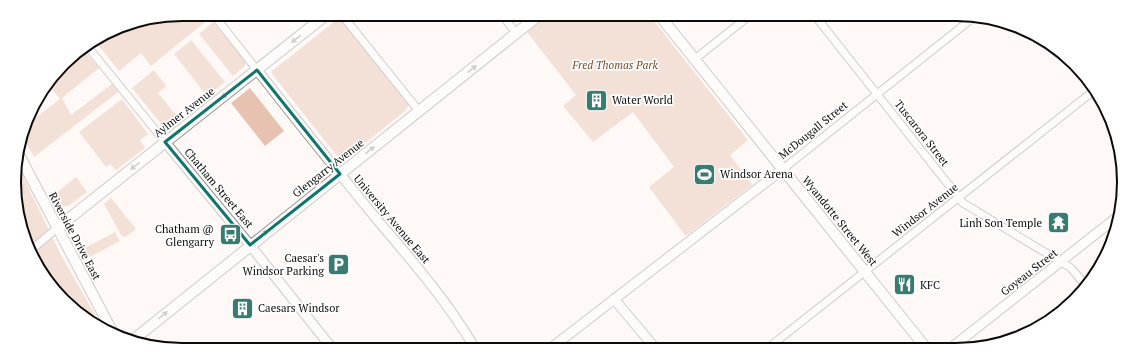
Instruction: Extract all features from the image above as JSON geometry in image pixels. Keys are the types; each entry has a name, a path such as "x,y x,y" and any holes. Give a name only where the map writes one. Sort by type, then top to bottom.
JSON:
{"main road":[{"name":"Aylmer Avenue","path":"57,228 318,21"},
{"name":"Glengarry Avenue","path":"137,337 532,21"},
{"name":"Wyandotte Street West","path":"664,21 922,343"},
{"name":"Riverside Drive East","path":"22,160 108,325"}],"street":[{"name":"University Avenue East","path":"218,21 340,174 449,307 472,343"},
{"path":"347,21 419,111"},
{"path":"506,21 516,34"},
{"path":"695,59 743,21"},
{"name":"Tuscarora Street","path":"819,21 963,203 1071,268 1082,282"},
{"name":"McDougall Street","path":"557,343 783,169 969,21"},
{"name":"Chatham Street East","path":"91,49 328,343"},
{"name":"Windsor Avenue","path":"774,343 1090,94"},
{"name":"Goyeau Street","path":"957,343 1113,221"},
{"path":"35,247 57,228"},
{"path":"614,299 651,343"}],"highlighted area":[{"path":"257,70 340,174 250,245 165,142"}],"green space":[{"path":"171,21 206,21 151,66 141,53 119,71 98,45 120,33 140,26 161,22 163,24"},
{"path":"335,21 341,21 409,105 405,111 349,156 347,152 340,157 337,156 272,74 272,71"},
{"name":"Fred Thomas Park","path":"541,21 654,21 748,140 730,155 752,185 685,235 649,187 674,167 633,112 593,142 563,106 576,95 527,32"},
{"path":"213,22 246,62 245,66 233,76 199,34"},
{"path":"191,40 225,82 207,96 174,54"},
{"path":"86,53 99,68 62,98 71,115 112,84 118,92 34,157 26,142 33,120 60,99 51,88 68,68"},
{"path":"154,70 166,86 158,93 179,119 167,127 163,126 132,88"},
{"path":"250,88 284,131 265,146 231,103"},
{"path":"122,99 148,134 140,140 145,148 116,170 110,164 106,167 79,132"},
{"path":"21,172 61,255 97,319 84,310 68,296 54,280 33,244 26,224 22,203"},
{"path":"76,177 87,192 68,206 61,207 54,195"},
{"path":"111,198 136,229 125,237 121,235 104,204"},
{"path":"115,232 120,241 88,258 83,249"}],"place":[{"name":"Water World","path":"597,100"},
{"name":"Windsor Arena","path":"705,174"},
{"name":"Linh Son Temple","path":"1058,223"},
{"name":"Chatham @ Glengarry","path":"230,235"},
{"name":"Caesar's Windsor Parking","path":"339,264"},
{"name":"KFC","path":"904,285"},
{"name":"Caesars Windsor","path":"243,308"}]}
